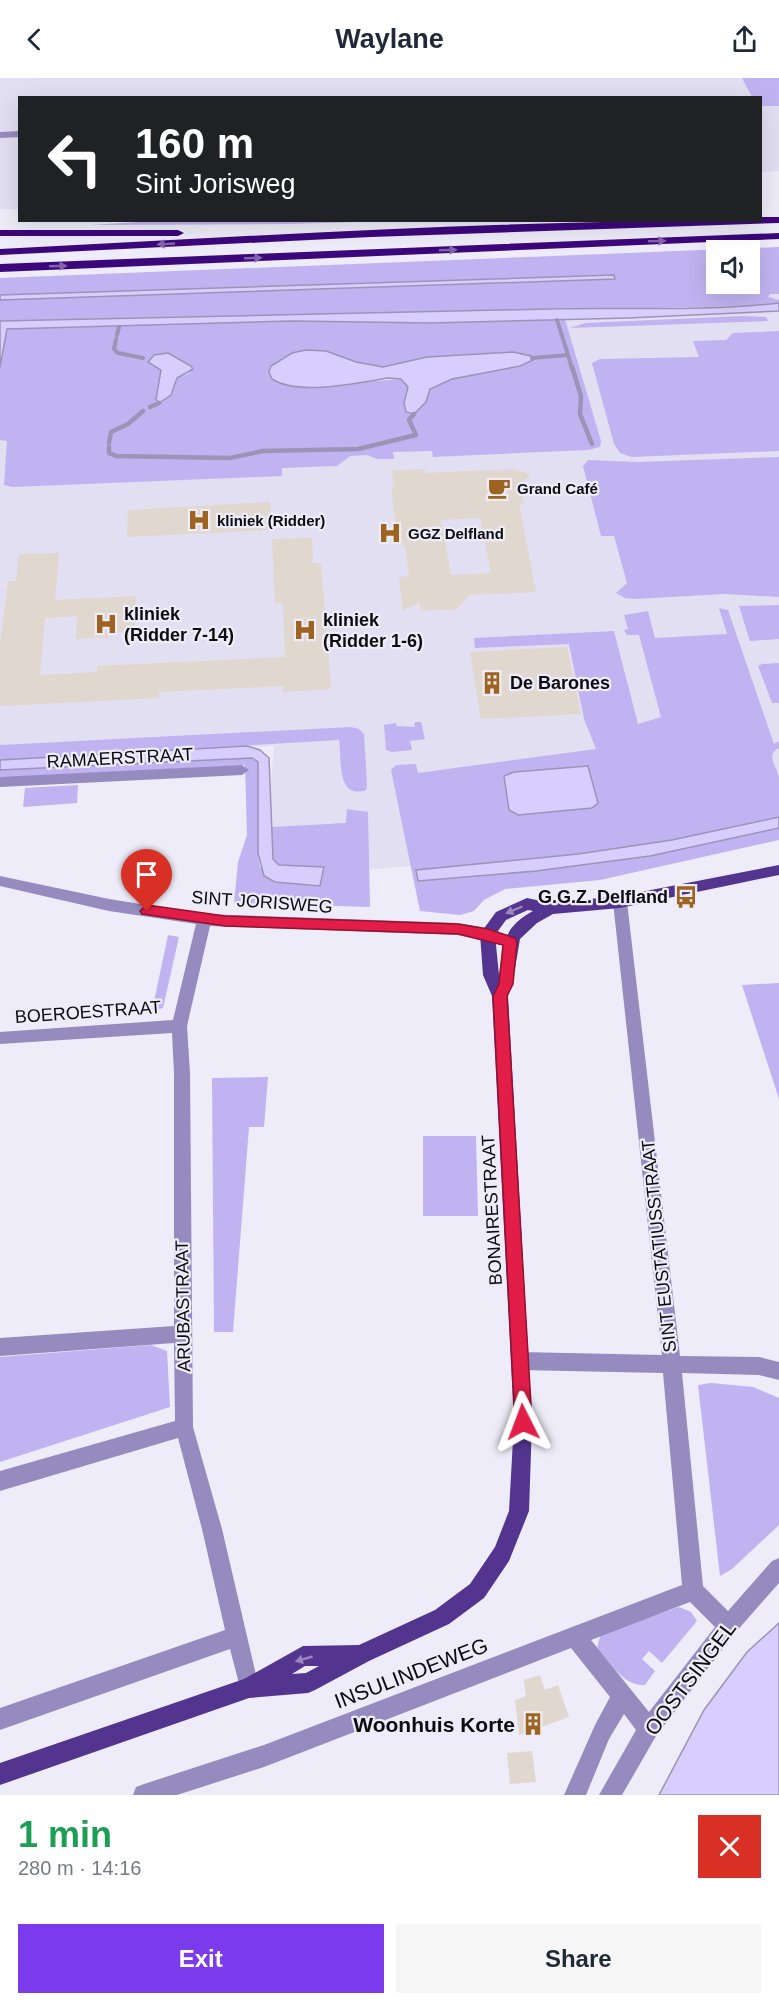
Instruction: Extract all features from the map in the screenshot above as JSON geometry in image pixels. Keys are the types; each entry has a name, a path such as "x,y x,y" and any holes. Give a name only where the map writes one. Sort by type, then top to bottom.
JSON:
{"highway":[{"path":"762,220 779,220"},
{"path":"0,252 371,234 704,222"},
{"path":"0,233 371,234"},
{"path":"0,268 779,236"}],"main road":[{"path":"488,934 501,916 527,904 550,909 620,902 779,870"},
{"path":"510,942 517,929 531,918 550,909"},
{"name":"BONAIRESTRAAT","path":"488,934 491,975 500,996 523,1422"},
{"name":"BONAIRESTRAAT","path":"500,996 506,984 510,942"},
{"name":"INSULINDEWEG","path":"0,1774 249,1688 308,1683 362,1654 442,1617 477,1591 502,1554 519,1511 523,1422"}],"street":[{"path":"0,135 18,134"},
{"name":"RAMAERSTRAAT","path":"0,782 242,770"},
{"name":"SINT JORISWEG","path":"0,881 81,899 204,920 292,925 458,929 488,934 510,942"},
{"name":"SINT EUSTATIUSSTRAAT","path":"620,902 672,1365 693,1590"},
{"name":"ARUBASTRAAT","path":"204,920 179,1026 182,1073 184,1427 249,1688"},
{"name":"BOEROESTRAAT","path":"0,1038 179,1026"},
{"path":"0,1347 183,1334"},
{"path":"520,1361 759,1366 779,1371"},
{"path":"0,1481 184,1427"},
{"name":"OOSTSINGEL","path":"610,1795 649,1729 728,1626 779,1568"},
{"path":"693,1590 728,1626"},
{"name":"INSULINDEWEG","path":"144,1795 264,1756 693,1590"},
{"path":"574,1635 649,1729"},
{"path":"0,1719 237,1636"},
{"path":"575,1795 602,1732 623,1696"}],"shaded area":[{"path":"0,78 779,78 779,171 762,172 762,96 18,96 18,209 0,209"},
{"path":"742,78 779,78 779,106 762,106 762,96 751,96"},
{"path":"139,222 360,222 288,224 90,225"},
{"path":"779,247 779,294 770,294 768,297 779,300 779,303 752,306 0,321 0,278 706,250 706,294 760,294 760,248"},
{"path":"614,275 615,279 0,300 0,295"},
{"name":"GGZ Delfland","path":"779,289 779,807 633,846 345,872 263,873 274,746 0,755 0,320 706,292 706,294 760,294 760,290"},
{"path":"779,303 779,311 628,318 430,323 292,321 7,329 0,367 0,321 692,308"},
{"path":"766,317 768,321 570,328 585,323"},
{"path":"565,319 601,441 600,447 588,450 433,457 432,451 393,452 394,459 377,459 367,455 350,456 337,466 282,468 282,476 13,487 4,485 7,441 0,440 0,367 7,329 292,321 430,323","holes":["306,350 326,351 356,362 383,367 427,357 513,352 531,356 533,360 521,365 468,375 442,383 430,389 426,402 404,403 408,387 401,379 336,384 281,358","161,370 190,373 177,378 171,395 157,392"]},
{"path":"779,331 779,451 632,457 620,453 614,444 592,363 600,359 699,357 693,341 726,340 733,333"},
{"path":"306,350 326,351 356,362 383,367 427,357 513,352 531,356 533,360 520,366 452,379 430,389 426,402 414,414 406,412 404,403 408,387 401,379 388,378 328,387 297,387 272,379 269,372 271,366 292,353"},
{"path":"168,353 193,369 177,378 171,395 159,403 156,399 161,370 148,362 154,355"},
{"path":"779,457 779,597 725,594 634,599 625,598 616,593 627,583 614,536 601,536 583,466 588,460 637,462"},
{"path":"779,605 779,639 750,641 739,606"},
{"path":"719,608 728,610 774,744 779,741 779,748 772,758 779,777 779,817 672,840 578,854 417,870 536,871 650,856 779,828 779,840 600,880 505,889 484,900 474,911 460,915 420,911 391,770 396,765 416,764 418,773 596,749 584,719 569,644 475,648 474,638 614,631 638,724 661,717 639,635 627,635 624,630 628,629 624,615 648,611 655,638 727,634"},
{"path":"779,663 779,703 772,703 758,666"},
{"path":"415,722 421,722 425,739 410,741 412,750 392,752 386,750 384,725 396,723 397,726 414,727"},
{"path":"351,727 359,729 364,734 367,784 366,790 356,792 345,784 342,776 339,740 0,760 0,745"},
{"path":"247,746 260,750 269,758 273,859 279,865 324,867 320,886 275,882 264,876 258,853 258,762 252,758 0,770 0,760"},
{"path":"245,757 258,761 260,867 324,867 279,865 273,859 272,827 346,823 347,809 368,812 370,907 234,903 238,862 247,835 245,765 0,778 0,770"},
{"path":"588,766 598,803 592,808 518,815 509,810 504,776 514,772"},
{"path":"78,785 77,803 23,807 25,788"},
{"path":"779,817 779,828 650,856 536,871 418,881 416,870 578,854 672,840"},
{"path":"168,935 179,937 163,1008 152,1011"},
{"path":"779,983 779,1099 742,985"},
{"path":"268,1077 264,1127 249,1127 233,1332 214,1332 212,1078"},
{"path":"423,1136 476,1136 478,1216 423,1216"},
{"path":"151,1345 167,1351 170,1407 0,1462 0,1357"},
{"path":"711,1383 753,1387 779,1398 779,1525 732,1569 720,1576 698,1385"},
{"path":"679,1607 691,1612 697,1621 662,1663 649,1651 642,1659 655,1671 645,1685 637,1685 624,1678 597,1648 601,1633"},
{"path":"779,1623 779,1795 659,1795 704,1710 747,1652"}],"building":[{"path":"425,469 425,473 513,469 531,474 520,486 524,503 519,504 536,592 469,595 457,609 421,611 419,602 403,611 399,577 409,576 405,546 402,546 401,534 397,534 391,486 394,486 392,470","holes":["480,518 491,573 451,575 441,520"]},
{"name":"kliniek (Ridder)","path":"270,502 272,530 127,537 128,510"},
{"path":"312,538 313,563 321,563 331,689 283,692 283,686 159,692 159,698 0,706 0,645 8,581 16,581 19,554 59,553 55,600 136,596 135,631 109,633 109,638 76,639 77,616 45,618 40,675 97,672 97,666 285,657 283,603 275,603 272,539"},
{"name":"De Barones","path":"567,647 581,714 481,719 470,652"},
{"name":"Woonhuis Korte","path":"540,1675 545,1690 558,1685 569,1717 519,1735 515,1700 526,1696 524,1680"},
{"path":"532,1751 536,1782 510,1784 507,1753"}],"waterway":[{"path":"557,320 568,355"},
{"path":"117,335 119,327"},
{"path":"116,339 114,349 118,353 143,358"},
{"path":"532,358 568,355"},
{"path":"568,355 572,369"},
{"path":"572,367 581,396 580,414 592,444"},
{"path":"150,407 159,403"},
{"path":"109,443 111,432 128,424 143,411"},
{"path":"109,447 109,453 116,456 230,458 263,451 358,449 416,435 409,420 414,414"}],"place":[{"name":"Grand Café","path":"499,488"},
{"name":"kliniek (Ridder)","path":"199,520"},
{"name":"GGZ Delfland","path":"390,533"},
{"name":"kliniek (Ridder 7-14)","path":"106,624"},
{"name":"kliniek (Ridder 1-6)","path":"305,630"},
{"name":"De Barones","path":"492,683"},
{"name":"G.G.Z. Delfland","path":"686,897"},
{"name":"Woonhuis Korte","path":"533,1724"}],"route":[{"path":"147,911 204,920 292,925 458,929 488,934 510,942 506,984 500,996 523,1422"}]}
